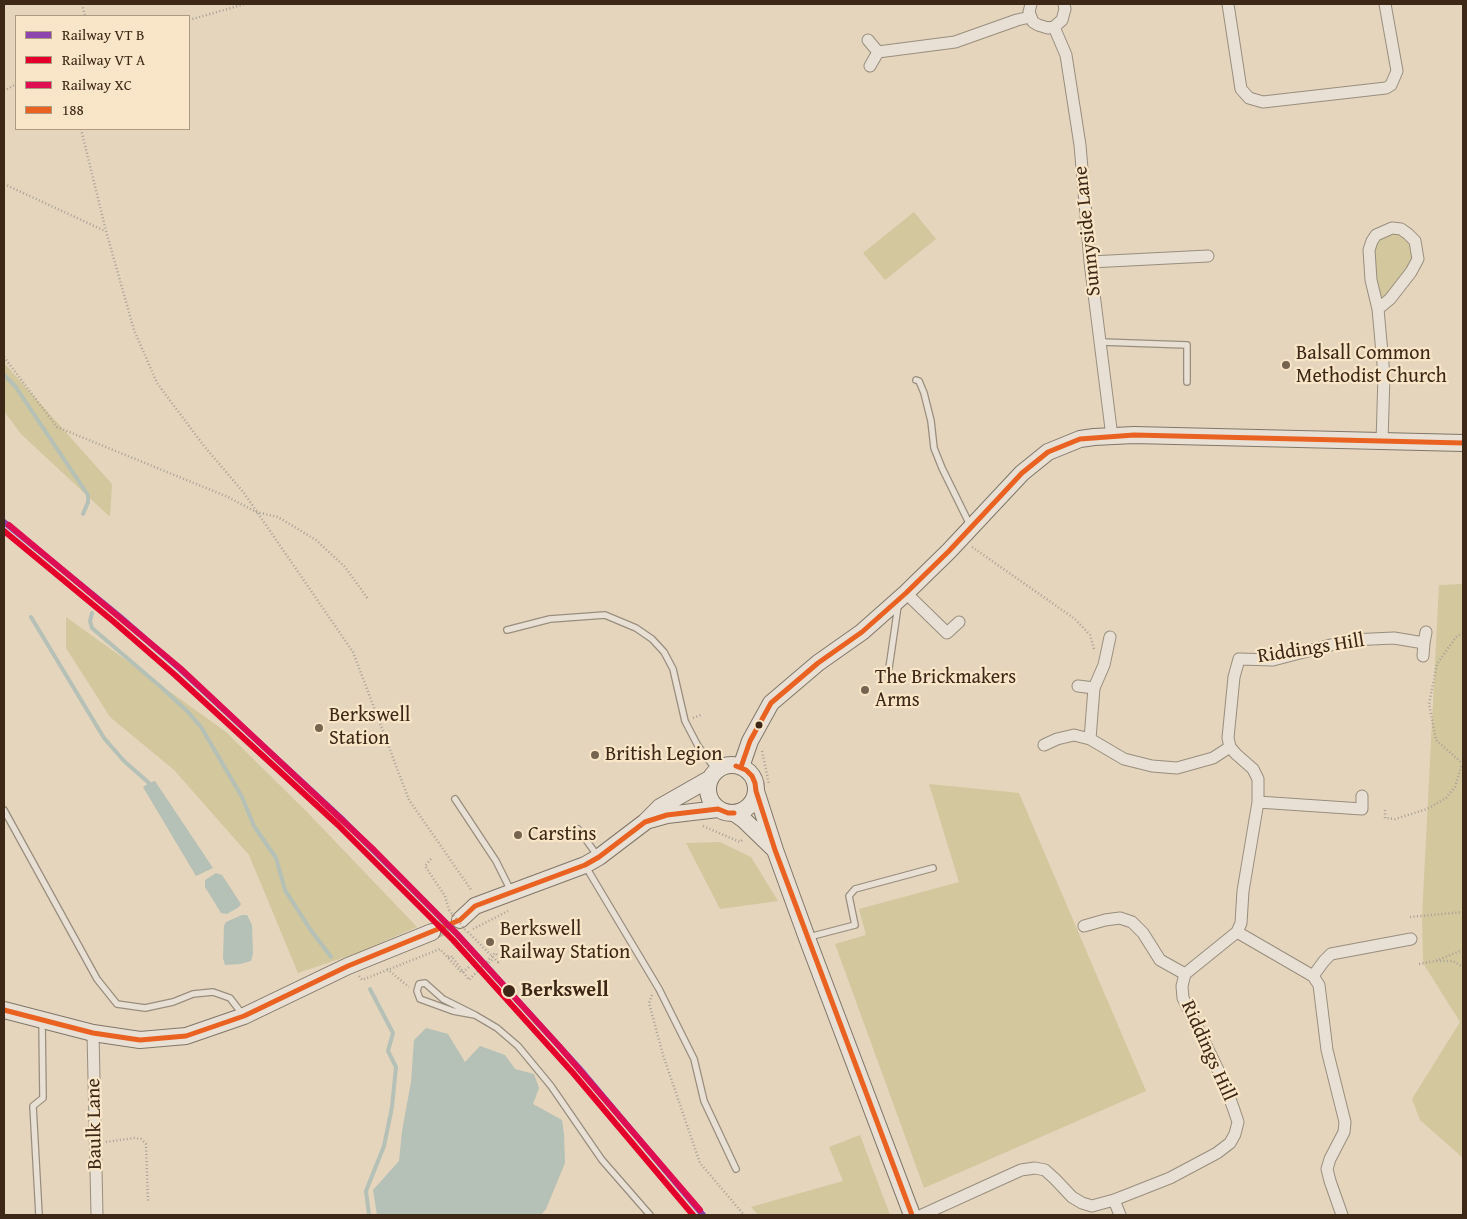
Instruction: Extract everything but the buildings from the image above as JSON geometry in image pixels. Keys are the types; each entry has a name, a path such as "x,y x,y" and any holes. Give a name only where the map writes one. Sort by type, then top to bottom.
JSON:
{"street":[{"path":"1030,4 1030,17 1033,22 1043,28 1054,27 1062,20 1065,9 1064,4"},
{"path":"1228,4 1241,89 1249,98 1263,102 1386,88 1391,85 1397,71 1385,4"},
{"path":"878,52 955,42 1030,17"},
{"name":"Sunnyside Lane","path":"1054,27 1066,55 1080,145 1090,262 1112,437"},
{"path":"868,40 878,52"},
{"path":"870,66 878,52"},
{"path":"1378,310 1390,300 1418,259 1415,241 1401,229 1392,228 1376,235 1369,250 1371,280 1378,310 1384,375 1382,442"},
{"path":"1090,262 1208,256"},
{"path":"740,767 750,741 770,703 818,663 862,632 902,596 1022,474 1048,452 1080,439 1134,435 1463,443"},
{"path":"902,596 944,636 959,622"},
{"name":"Riddings Hill","path":"1230,748 1228,738 1229,721 1234,677 1239,659 1273,660 1350,640 1425,637 1422,656"},
{"path":"1090,739 1097,683 1104,665 1110,638"},
{"path":"1078,686 1097,683"},
{"path":"1044,746 1057,739 1074,735 1090,739 1124,759 1152,766 1177,768 1213,758 1230,748 1253,769 1258,779 1258,802 1243,891 1241,923 1237,932 1313,976 1318,985 1327,1050 1345,1122 1344,1132 1330,1158 1327,1169 1342,1215"},
{"path":"463,926 475,906 511,901 592,861 645,822 660,807 727,766 740,767 752,776 755,783 775,850 912,1215"},
{"path":"714,774 708,792 710,799 718,809"},
{"path":"645,822 667,815 718,809 728,813 740,812 751,804 756,791"},
{"path":"1258,802 1362,809 1362,796"},
{"path":"734,813 775,850"},
{"path":"1084,926 1120,918 1132,922 1143,933 1160,960 1185,974"},
{"path":"4,1010 93,1033 140,1040 186,1036 244,1016 353,971 432,932"},
{"name":"Riddings Hill","path":"922,1215 1022,1170 1035,1168 1045,1170 1072,1197 1092,1206 1114,1200 1170,1178 1217,1153 1230,1143 1238,1122 1223,1080 1183,998 1182,986 1185,974 1237,932"},
{"path":"1313,976 1331,954 1411,938"},
{"name":"Baulk Lane","path":"93,1033 97,1215"},
{"path":"1114,1200 1120,1215"}],"lane":[{"path":"1101,342 1187,345 1186,382"},
{"path":"916,380 919,381 924,393 931,421 934,448 965,533"},
{"path":"889,668 902,596"},
{"path":"507,630 550,619 605,615 636,628 652,639 664,652 674,669 686,721 714,774"},
{"path":"455,799 496,861 511,901"},
{"path":"4,810 97,979 117,1004 145,1008 173,1002 193,994 213,992 230,998 244,1016"},
{"path":"578,829 592,861 694,1059 704,1101 736,1169"},
{"path":"807,938 855,925 848,896 855,889 933,868"},
{"path":"474,1015 453,1011 420,999 417,991 419,984 425,983 443,999 474,1015 497,1028 518,1046 551,1086 602,1160 650,1215"},
{"path":"39,1215 33,1106 43,1098 42,1021"}],"path":[{"path":"190,20 245,4"},
{"path":"4,91 15,85"},
{"path":"81,130 106,231 134,330 157,383 204,446 244,493 353,652 409,800 464,882 475,894"},
{"path":"4,184 106,231"},
{"path":"4,357 57,427 228,497 256,512 278,517 316,540 345,567 368,599"},
{"path":"965,533 1075,619 1090,635 1097,656 1097,683"},
{"path":"1385,810 1385,818 1395,819 1427,809 1446,798 1455,787 1462,764 1436,740 1429,704 1437,664 1456,637 1463,633"},
{"path":"698,825 708,827 740,842 752,828"},
{"path":"431,860 425,866 445,896 449,910 463,926 494,958 498,962 501,959 495,953 468,980 453,958 451,956 448,957"},
{"path":"463,926 511,901"},
{"path":"1410,918 1463,912"},
{"path":"353,971 362,980 440,948 462,973 470,966"},
{"path":"1420,964 1463,950"},
{"path":"489,963 494,958"},
{"path":"1434,961 1453,961 1463,967"},
{"path":"387,969 404,985 417,991"},
{"path":"659,989 649,1002 663,1056 700,1162 744,1215"},
{"path":"95,1144 134,1138 141,1139 146,1144 148,1202"}],"shaded area":[{"path":"914,212 936,239 885,280 863,253"},
{"path":"1394,233 1401,235 1410,245 1413,251 1412,261 1388,296 1383,297 1380,295 1373,253 1375,245 1381,238"},
{"path":"4,363 112,484 110,517 21,434 4,411"},
{"path":"1463,584 1463,1158 1420,1120 1412,1099 1460,1022 1423,963 1422,917 1439,585"},
{"path":"66,617 226,732 307,812 417,927 357,953 298,973 249,855 174,770 110,717 66,648"},
{"path":"155,781 213,868 196,876 143,787"},
{"path":"929,784 1019,793 1146,1091 924,1188 835,944 866,935 859,909 959,882"},
{"path":"720,842 751,857 778,901 720,909 686,843"},
{"path":"216,873 222,875 241,904 227,914 221,913 205,887 205,880"},
{"path":"242,915 247,915 252,925 253,954 251,961 225,965 223,958 224,926 226,922"},
{"path":"426,1028 448,1034 465,1062 480,1046 505,1055 515,1069 534,1074 539,1088 533,1104 562,1120 564,1134 565,1163 546,1209 541,1215 377,1215 373,1190 399,1161 402,1131 411,1082 414,1040"},
{"path":"860,1135 890,1215 758,1215 751,1207 843,1181 829,1147"}],"waterway":[{"path":"4,375 15,386 88,495 88,502 83,514"},
{"path":"92,613 90,621 92,628 161,687 201,727 242,797 254,826 276,858 285,890 331,957"},
{"path":"31,617 104,738 124,761 149,783"},
{"path":"369,1215 366,1191 384,1146 392,1107 396,1067 388,1051 393,1033 370,989"}],"tunnel":[{"path":"432,932 460,920"}],"transit line":[{"name":"188","path":"741,767 750,741 771,703 818,663 862,632 906,593 949,551 1022,473 1048,452 1080,439 1134,435 1463,443"},
{"path":"4,522 119,616 180,669 343,820 458,935 579,1068 703,1215"},
{"path":"4,531 175,675 338,825 453,940 573,1073 693,1215"},
{"name":"188","path":"736,766 746,770 752,776 755,783 775,850 912,1215"},
{"name":"188","path":"4,1010 93,1033 140,1040 186,1036 244,1016 348,966 460,920 475,906 585,865 599,857 645,822 667,815 718,809 734,813"}],"rail line":[{"name":"XC","path":"9,525 180,668 374,850 457,934 559,1046 700,1210"}],"place":[{"name":"Balsall Common Methodist Church","path":"1286,365"},
{"name":"The Brickmakers Arms","path":"865,690"},
{"name":"Berkswell Station","path":"319,728"},
{"name":"British Legion","path":"595,755"},
{"name":"Carstins","path":"518,835"},
{"name":"Berkswell Railway Station","path":"490,942"},
{"name":"Berkswell","path":"509,991"}]}
